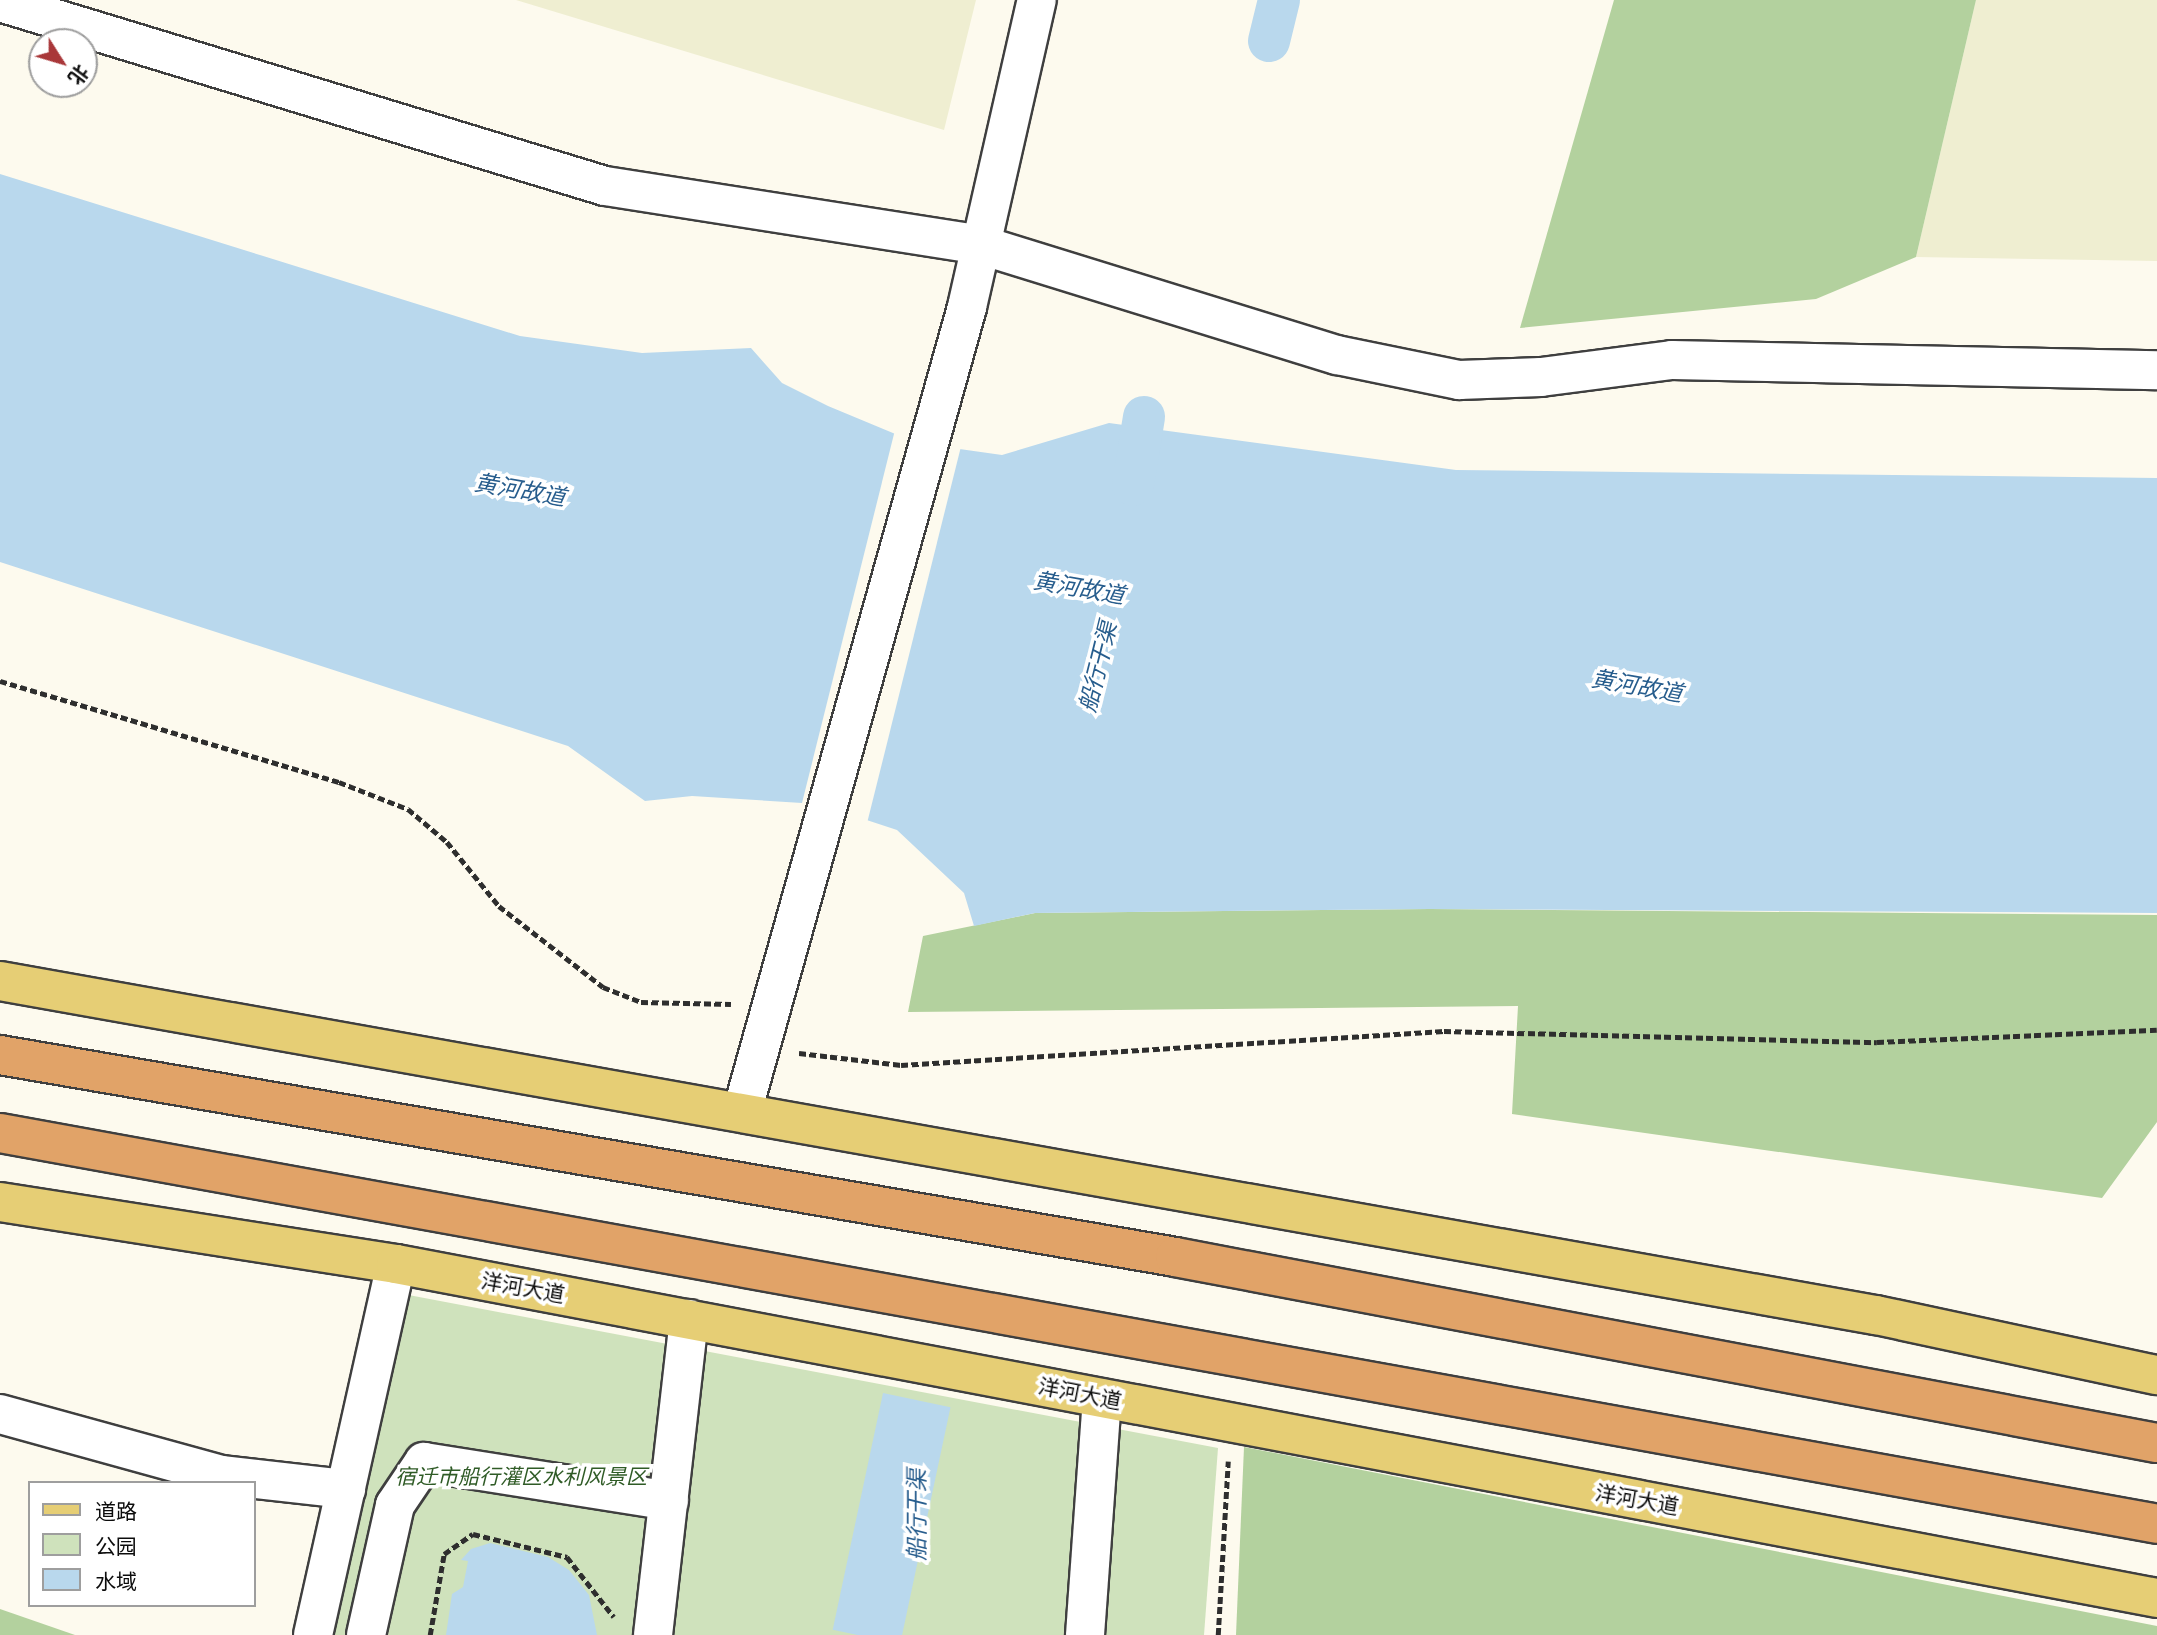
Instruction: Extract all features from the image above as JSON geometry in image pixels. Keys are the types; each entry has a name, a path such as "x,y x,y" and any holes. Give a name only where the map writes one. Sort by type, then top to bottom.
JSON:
{"highway":[{"path":"0,1055 1175,1257 2157,1443"},
{"path":"0,1133 1182,1342 2157,1524"}],"main road":[{"path":"0,981 1876,1315 2157,1375"},
{"name":"洋河大道","path":"0,1202 396,1264 1102,1399 1229,1426 2157,1598"}],"street":[{"path":"742,1112 967,307 1037,0"},
{"path":"0,2 605,186 981,244 1337,355 1458,380 1541,377 1672,360 2157,370"},
{"path":"313,1635 396,1264"},
{"path":"636,1630 669,1501 689,1319"},
{"path":"1085,1635 1102,1399"},
{"path":"0,1414 222,1475 345,1489"},
{"path":"366,1635 395,1505 424,1462 669,1501"}],"path":[{"path":"0,681 339,782 408,809 447,842 499,906 603,987 641,1002 714,1001 765,1028 843,1063 901,1065 1430,1032 1877,1042 2157,1030"},
{"path":"1218,1635 1229,1426"},
{"path":"430,1635 444,1554 473,1534 567,1557 636,1630"}],"green space":[{"path":"516,0 976,0 944,130"},
{"path":"1614,0 1976,0 1916,257 1816,299 1520,328"},
{"path":"1976,0 2157,0 2157,261 1916,257"},
{"path":"1430,909 2157,915 2157,1122 2102,1198 1512,1114 1518,1006 908,1012 923,936 1035,913"},
{"name":"宿迁市船行灌区水利风景区","path":"398,1293 1218,1448 1204,1635 323,1635"},
{"path":"1244,1447 2157,1626 2157,1635 1236,1635"},
{"path":"0,1609 75,1635 0,1635"}],"water":[{"name":"黄河故道","path":"0,174 520,336 642,353 751,348 782,383 828,406 917,443 1002,455 1109,423 1456,470 2157,478 2157,913 1430,909 1035,913 974,926 964,893 897,830 818,804 692,796 645,801 568,746 0,562"},
{"path":"883,1393 950,1407 902,1635 858,1635 833,1630"},
{"path":"490,1543 548,1557 569,1570 589,1595 597,1635 446,1635 452,1594 463,1587 468,1561 461,1560 471,1549"}],"pier":[{"path":"895,430 961,446 867,825 801,808"}],"waterway":[{"name":"船行干渠","path":"1269,41 1279,0"},
{"name":"船行干渠","path":"1133,485 1144,417"}]}
